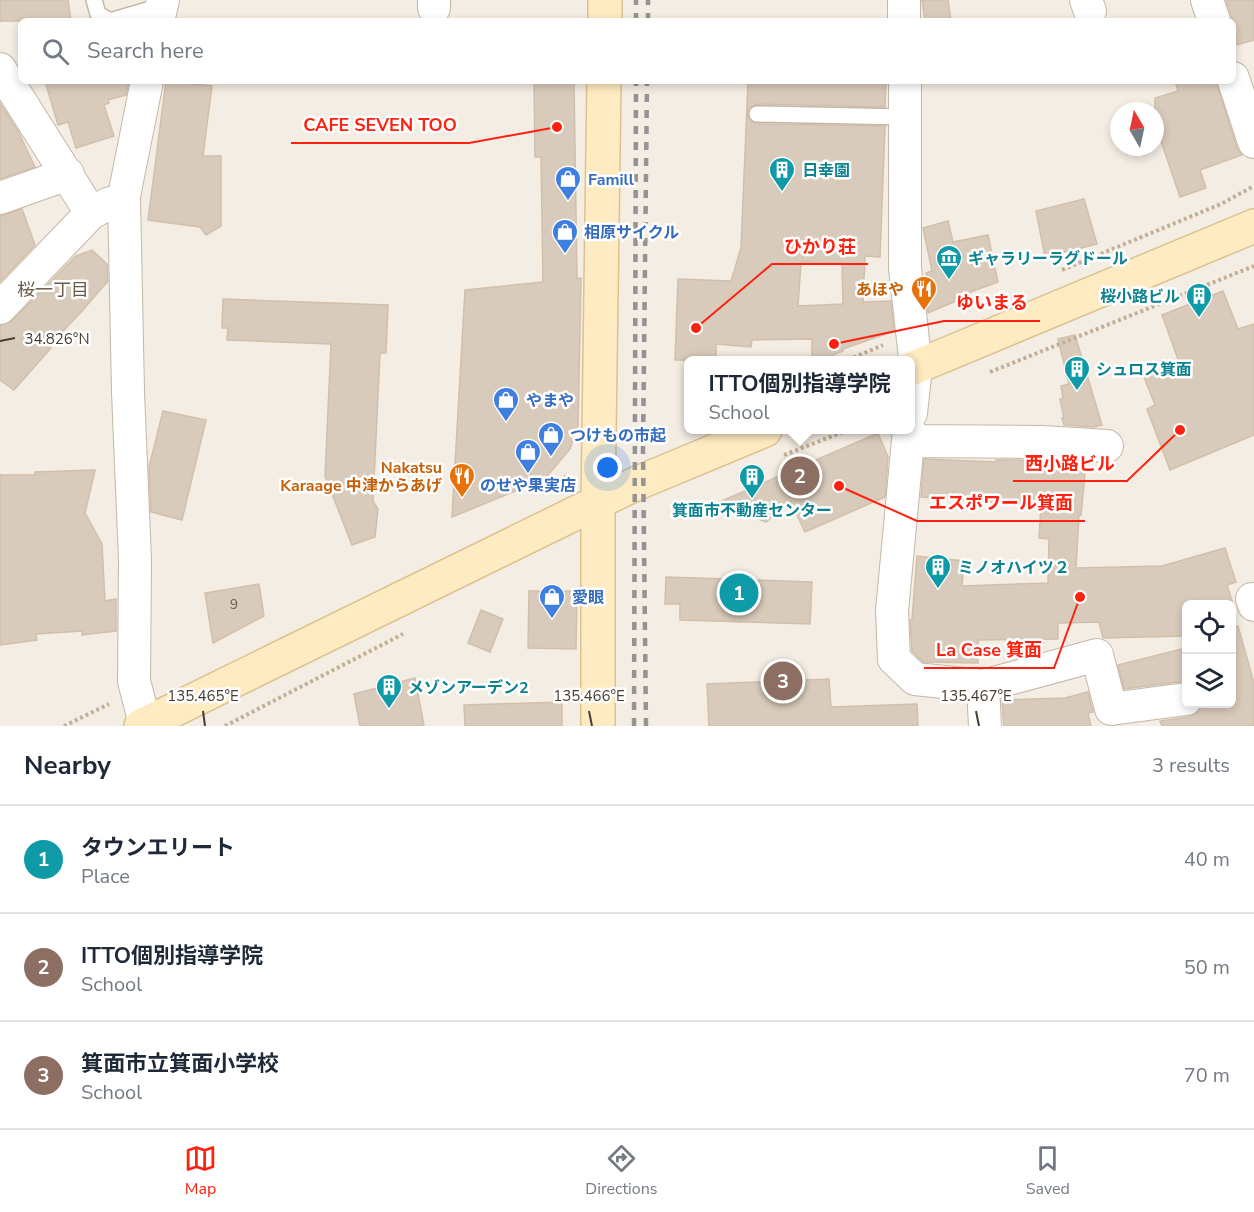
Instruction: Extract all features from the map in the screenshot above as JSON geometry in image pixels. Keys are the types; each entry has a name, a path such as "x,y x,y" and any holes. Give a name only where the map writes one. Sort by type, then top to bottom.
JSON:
{"street":[{"path":"605,0 605,18"},
{"path":"904,0 904,18"},
{"path":"1207,0 1213,18"},
{"path":"0,69 91,213"},
{"path":"146,84 124,196 128,392 135,560 134,681 143,725 643,480 753,434"},
{"path":"598,726 598,504 604,84"},
{"path":"904,84 905,268 913,356"},
{"path":"1235,84 1254,142"},
{"path":"0,198 68,174"},
{"path":"0,308 91,213 124,196"},
{"path":"915,367 1254,226"},
{"path":"915,429 1042,442 1107,446"},
{"path":"909,434 891,611 894,659 915,679 983,686 1097,655 1111,710 1182,700"},
{"path":"983,686 985,726"}],"lane":[{"path":"94,0 98,14 105,18"},
{"path":"123,18 161,9"},
{"path":"757,114 905,117"}],"path":[{"path":"1055,273 1221,204 1254,186"},
{"path":"988,373 1254,266"},
{"path":"857,356 912,333"},
{"path":"548,490 556,487 570,471"},
{"path":"225,726 412,629"},
{"path":"64,726 136,691"}],"building":[{"path":"0,0 68,0 71,18 18,18 18,21 0,21"},
{"path":"922,0 948,0 951,18 925,18"},
{"path":"1226,0 1254,0 1254,40 1236,45 1236,18 1232,18"},
{"path":"46,84 128,84 126,95 108,100 109,103 104,105 114,136 76,148 68,122 58,125"},
{"path":"166,84 212,86 203,156 221,156 221,226 206,235 200,227 148,220"},
{"path":"534,84 574,84 577,279 581,278 578,425 570,449 545,479 452,517 465,290 543,282 541,157 535,157"},
{"path":"748,84 886,84 885,107 757,104 749,108 747,114 752,122 757,124 885,126 880,257 865,256 863,302 891,301 894,331 843,349 831,356 812,356 812,339 752,340 751,347 716,344 716,356 684,356 684,360 675,360 678,279 731,281 741,248","holes":["801,262 842,263 843,304 798,306"]},
{"path":"1176,84 1217,84 1237,148 1242,155 1200,170 1206,188 1180,197 1164,150 1164,102 1155,102 1155,98 1178,91"},
{"path":"0,103 18,131 35,167 0,179"},
{"path":"1084,199 1097,244 1045,257 1036,211"},
{"path":"22,209 35,245 0,282 0,216"},
{"path":"948,221 953,242 988,235 998,282 954,298 961,299 928,313 927,299 933,299 926,273 932,271 923,228"},
{"path":"92,250 107,264 108,281 49,346 51,348 14,390 0,380 0,326 13,320 76,256"},
{"path":"1223,291 1238,329 1254,324 1254,435 1170,470 1147,409 1155,405 1144,377 1179,362 1162,315"},
{"path":"223,299 388,305 386,353 380,353 373,501 378,509 375,537 352,545 325,476 331,344 227,340 228,328 222,328"},
{"name":"シュロス箕面","path":"1075,335 1102,425 1094,427 1064,425 1060,399 1063,398 1061,386 1069,384 1058,339"},
{"path":"163,411 206,420 182,520 151,512 149,467"},
{"path":"876,434 878,434 888,457 885,497 805,532 791,502 766,522 715,504"},
{"path":"924,459 996,462 996,460 1041,460 1086,463 1081,515 1079,515 1076,568 1162,566 1225,548 1236,582 1227,585 1232,600 1182,600 1182,636 1103,638 1099,622 1058,623 1058,639 978,640 978,663 923,662 912,651 910,620 912,620 917,556 964,561 962,586 1048,583 1049,539 1039,538 1041,505 921,497"},
{"path":"95,470 85,513 102,544 105,601 116,599 116,631 82,635 82,631 36,634 37,640 0,645 0,475 35,475 35,472"},
{"path":"666,577 812,582 810,624 680,620 680,604 665,604"},
{"path":"259,584 264,616 213,643 205,593"},
{"name":"愛眼","path":"529,591 577,591 576,649 528,648"},
{"path":"481,610 503,619 490,652 468,643"},
{"path":"1236,626 1238,626 1254,683 1254,726 1162,726 1160,721 1188,717 1196,714 1200,708 1236,708"},
{"path":"1182,649 1182,682 1124,689 1118,665"},
{"name":"メゾンアーデン2","path":"415,678 424,726 360,726 354,694"},
{"path":"829,679 831,707 917,704 918,726 709,726 707,684"},
{"path":"1088,692 1093,712 1088,713 1091,726 1004,726 1002,700 1065,698"},
{"path":"562,702 562,726 465,726 464,705"}],"railway":[{"path":"636,0 636,18"},
{"path":"648,0 648,18"},
{"path":"634,726 636,84"},
{"path":"646,726 643,450 647,84"}],"place":[{"name":"CAFE SEVEN TOO","path":"557,127"},
{"name":"日幸園","path":"782,193"},
{"name":"Famill","path":"568,202"},
{"name":"相原サイクル","path":"565,255"},
{"name":"ギャラリーラグドール","path":"949,281"},
{"name":"あほや","path":"924,312"},
{"name":"桜小路ビル","path":"1199,319"},
{"name":"ひかり荘","path":"696,328"},
{"name":"ゆいまる","path":"834,344"},
{"name":"シュロス箕面","path":"1077,392"},
{"name":"やまや","path":"506,423"},
{"name":"西小路ビル","path":"1180,430"},
{"name":"つけもの市起","path":"551,458"},
{"name":"のせや果実店","path":"528,475"},
{"name":"ITTO個別指導学院","path":"800,476"},
{"name":"エスポワール箕面","path":"839,486"},
{"name":"Nakatsu Karaage 中津からあげ","path":"462,499"},
{"name":"箕面市不動産センター","path":"752,500"},
{"name":"ミノオハイツ２","path":"938,590"},
{"name":"タウンエリート","path":"739,593"},
{"name":"La Case 箕面","path":"1080,597"},
{"name":"愛眼","path":"552,620"},
{"name":"箕面市立箕面小学校","path":"783,681"},
{"name":"メゾンアーデン2","path":"389,710"}],"district":[{"name":"桜一丁目","path":"53,290"}]}
